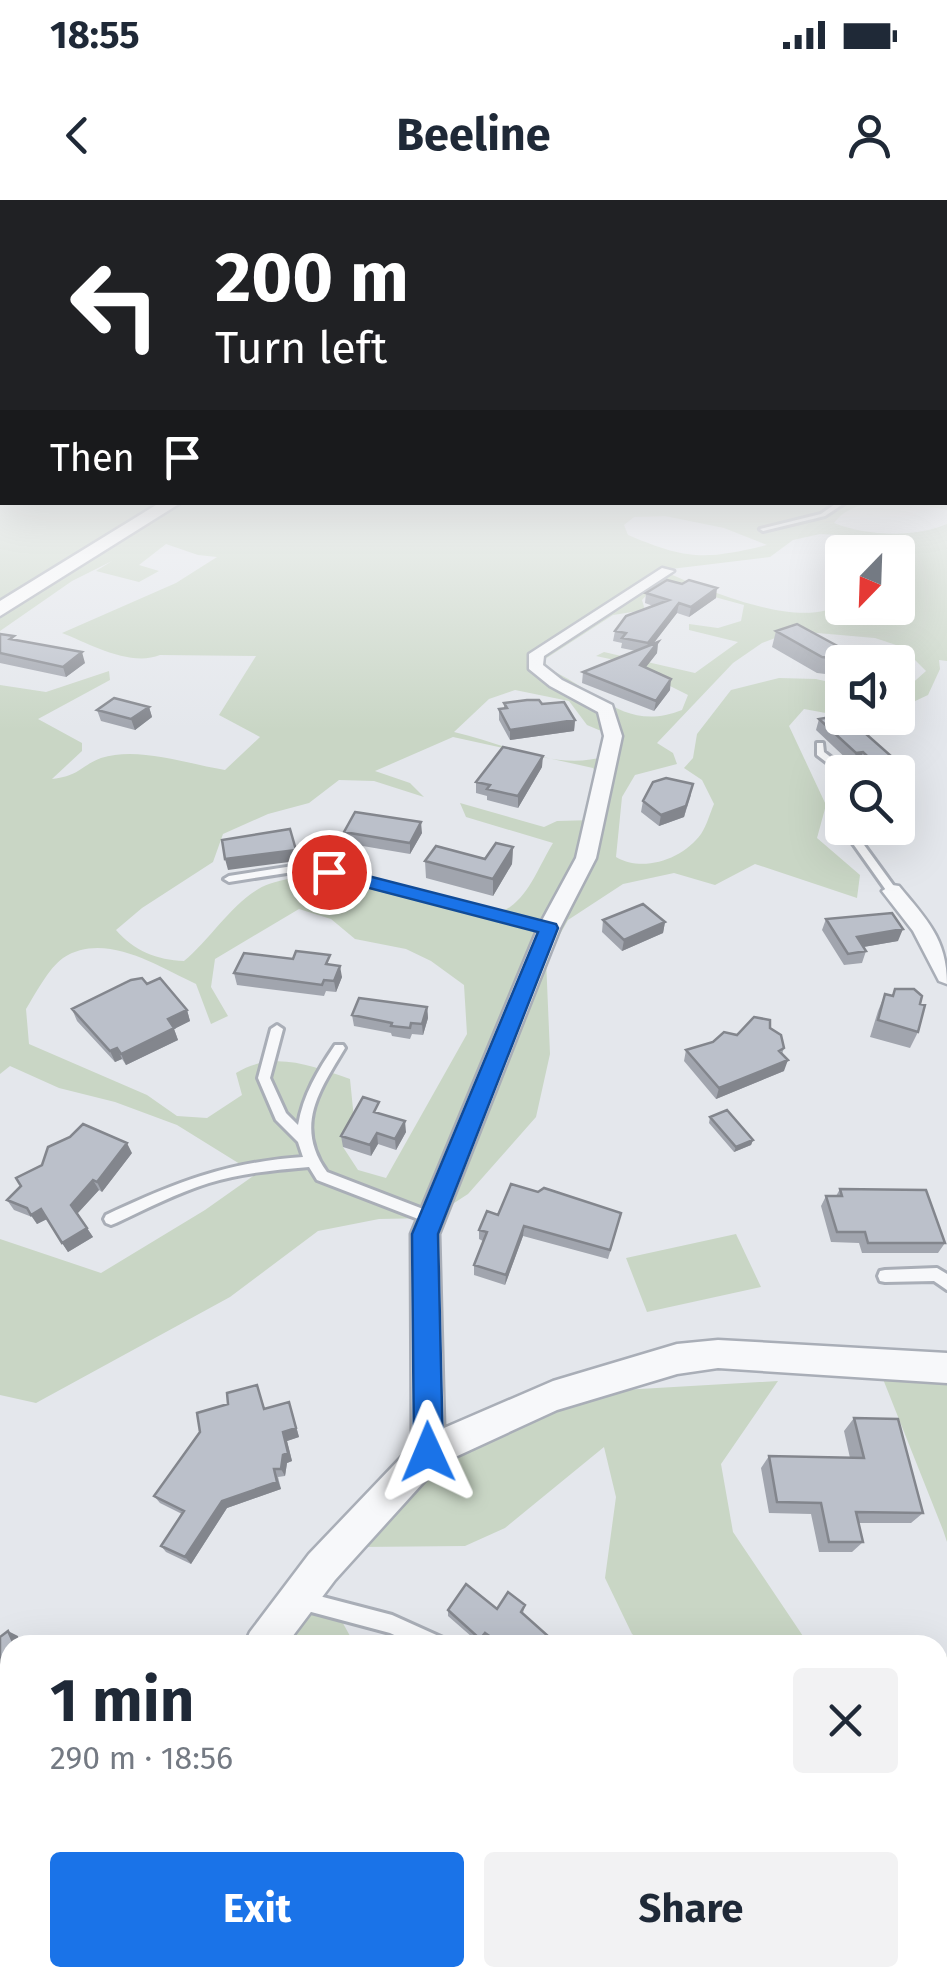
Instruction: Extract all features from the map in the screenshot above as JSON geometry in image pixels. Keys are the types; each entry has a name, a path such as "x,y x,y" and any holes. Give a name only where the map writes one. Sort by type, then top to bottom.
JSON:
{"main road":[{"path":"0,610 75,563"}],"street":[{"path":"428,1452 425,1234 549,928 586,858 613,736 606,709 556,683 535,666 537,654 668,571"},
{"path":"892,890 922,928 947,976"},
{"path":"271,1635 322,1567 428,1452 553,1396 677,1359 718,1354 947,1368"}],"lane":[{"path":"820,745 820,753 825,757"},
{"path":"859,845 892,890"},
{"path":"229,880 306,867 549,928"},
{"path":"278,1029 264,1078 281,1116 308,1143"},
{"path":"339,1048 304,1111 310,1162 322,1176 431,1218"},
{"path":"111,1219 197,1178 255,1164 310,1162"},
{"path":"885,1276 937,1274 947,1283"},
{"path":"297,1600 392,1624 415,1635"}],"green space":[{"path":"0,563 66,563 0,604"},
{"path":"85,563 107,563 72,581 0,631 0,617"},
{"path":"108,563 141,563 159,571 139,582 96,571"},
{"path":"207,563 718,563 671,569 670,574 757,606 805,613 825,611 825,625 915,625 915,563 947,563 947,661 939,660 940,669 928,695 915,701 915,681 926,671 915,660 915,645 794,631 762,643 733,663 657,743 673,753 677,764 635,775 622,797 616,857 638,864 650,863 684,850 701,834 714,804 702,780 684,768 693,758 697,734 731,690 779,678 825,681 825,713 804,709 789,726 825,803 817,838 860,875 857,898 755,864 715,885 674,873 623,884 568,920 546,959 550,1054 536,1117 468,1194 431,1218 379,1219 318,1231 230,1297 36,1403 0,1395 0,1239 101,1273 256,1174 177,1125 115,1102 59,1088 10,1066 0,1074 0,685 46,692 109,671 110,680 38,719 82,743 82,751 52,779 74,773 101,758 131,754 225,770 260,737 219,715 256,656 136,658 110,653 62,633 176,583","holes":["667,584 744,605 741,621 718,628 689,624 689,630 738,642 695,673 604,652 596,656 647,667 648,675 688,695 682,710 662,716 627,713 547,668 545,659 613,615 645,610 642,600 652,589","515,690 569,701 587,725 613,736 606,756 568,761 550,758 593,768 600,780 594,820 557,821 544,827 460,803 466,817 553,843 529,886 510,907 475,910 341,877 317,875 281,880 257,890 184,961 147,953 116,930 142,908 213,862 223,834 268,814 309,803 339,780 374,781 424,797 410,783 375,771 453,737 527,753 454,732 489,699","299,909 331,919 355,939 406,949 464,985 467,1034 386,1178 358,1170 343,1147 354,1119 350,1079 293,1062 264,1062 236,1073 242,1095 207,1118 177,1116 147,1095 29,1044 26,1009 52,968 63,958 96,948 131,954 196,984 211,1024 228,1016 211,987 215,959"]},
{"path":"736,1234 761,1287 647,1312 626,1258"},
{"path":"881,1374 947,1381 947,1542 943,1530"},
{"path":"778,1381 721,1464 733,1532 802,1635 632,1634 605,1578 616,1497 604,1447 505,1528 465,1546 360,1547 412,1485 499,1426 605,1391"},
{"path":"323,1587 349,1635 289,1635"}],"building":[{"path":"667,580 682,584 689,580 717,588 691,607 679,603 648,643 622,638 626,633 615,631 626,616 669,600 646,593"},
{"path":"797,624 836,645 825,645 822,657 776,631"},
{"path":"0,634 82,652 63,667 0,653"},
{"path":"658,642 640,665 671,679 656,701 583,672"},
{"path":"114,698 149,707 131,719 97,710"},
{"path":"539,700 542,704 564,702 575,720 510,730 499,709 507,708 504,703"},
{"path":"836,735 867,735 890,755 863,752 856,753"},
{"path":"503,747 543,756 518,796 487,789 490,785 476,782"},
{"path":"666,778 693,784 686,806 661,815 643,801 653,782"},
{"path":"355,812 421,822 410,843 344,832"},
{"path":"290,829 296,850 225,859 222,840"},
{"path":"496,843 513,847 493,879 425,861 436,846 485,859"},
{"path":"643,904 665,922 624,940 603,920"},
{"path":"892,913 903,929 857,937 866,951 848,954 826,919"},
{"path":"296,951 330,955 326,964 340,966 334,981 324,980 322,985 234,973 244,953 293,959"},
{"path":"142,978 147,984 160,978 187,1010 168,1019 174,1028 121,1054 117,1048 110,1051 72,1009"},
{"path":"895,989 914,989 922,996 920,1004 925,1005 918,1032 878,1020 885,994 893,996"},
{"path":"359,998 427,1007 422,1024 411,1023 410,1028 391,1026 392,1023 352,1015"},
{"path":"754,1017 770,1020 770,1028 781,1035 784,1048 779,1051 788,1060 719,1088 686,1050 713,1042 724,1032 737,1035"},
{"path":"363,1097 379,1102 374,1112 405,1121 395,1139 377,1133 370,1145 341,1136"},
{"path":"727,1110 753,1140 736,1147 710,1117"},
{"path":"83,1124 127,1143 97,1182 93,1180 71,1205 87,1228 62,1243 41,1209 31,1215 27,1208 7,1200 21,1186 16,1178 42,1165 48,1147 70,1137"},
{"path":"511,1184 538,1192 544,1188 621,1213 610,1250 524,1226 506,1275 474,1265 487,1232 479,1230 487,1211 498,1215"},
{"path":"840,1189 926,1190 945,1243 868,1243 865,1232 837,1232 826,1196 842,1196"},
{"path":"257,1385 264,1409 289,1402 296,1428 283,1432 288,1453 283,1455 281,1469 274,1469 277,1482 222,1501 185,1557 161,1546 184,1511 154,1496 200,1432 197,1413 228,1404 227,1393"},
{"path":"854,1418 898,1419 923,1513 856,1512 863,1542 829,1542 821,1503 777,1502 769,1456 864,1458"},
{"path":"466,1584 497,1609 508,1592 525,1605 521,1612 547,1635 476,1635 448,1610"}],"route":[{"path":"329,872 549,928 425,1234 428,1452"}]}
